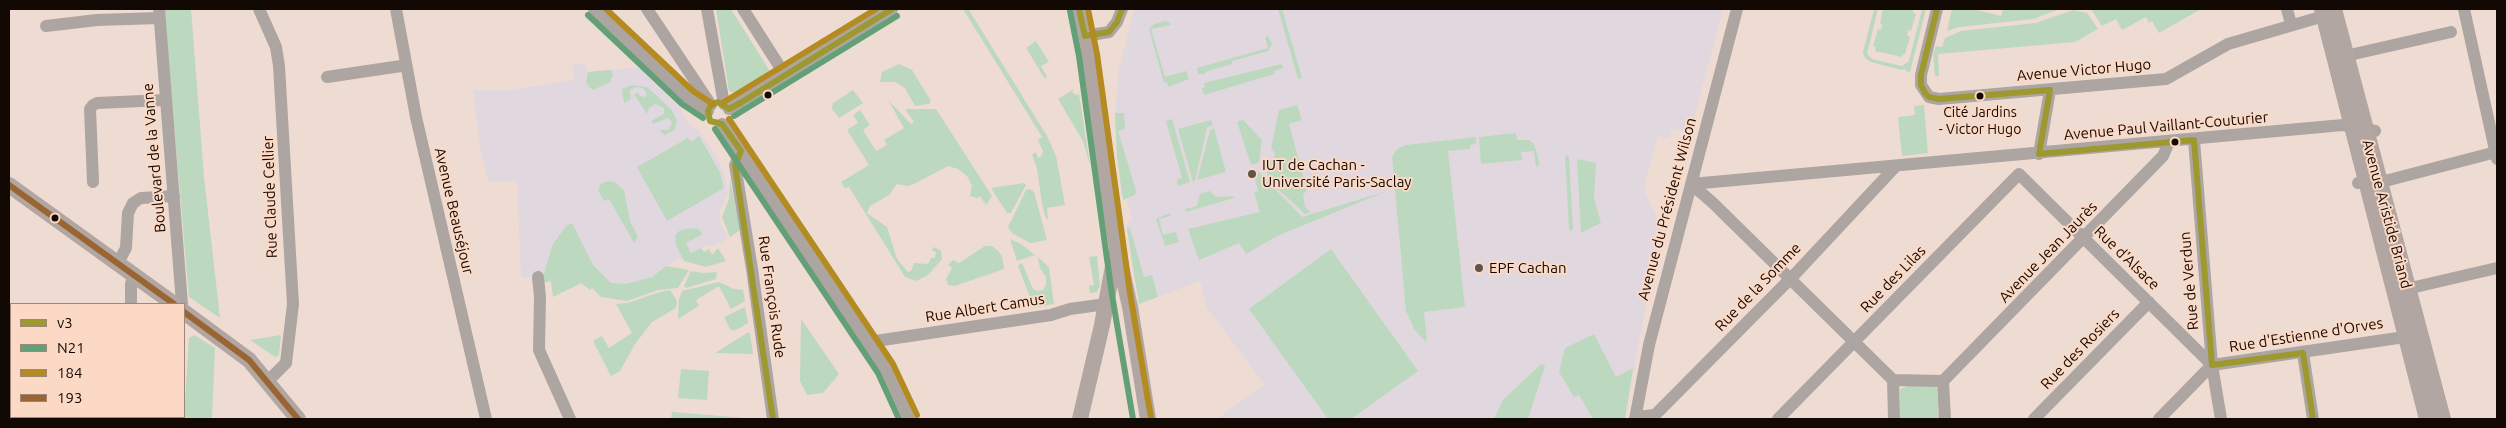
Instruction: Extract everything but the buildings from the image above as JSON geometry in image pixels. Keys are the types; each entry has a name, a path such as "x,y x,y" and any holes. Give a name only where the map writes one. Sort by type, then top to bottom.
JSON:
{"main road":[{"path":"1079,9 1085,36 1117,249 1129,302 1148,419"},
{"name":"Avenue Aristide Briand","path":"2327,11 2373,182 2443,419"},
{"name":"Avenue Aristide Briand","path":"2373,182 2405,336 2427,419"},
{"path":"9,185 173,303"},
{"path":"1080,419 1103,322 1117,249"},
{"path":"1103,322 1114,307 1129,302"},
{"path":"185,313 249,360 298,419"}],"street":[{"name":"Rue Claude Cellier","path":"259,9 276,47 279,66 293,304 286,362 268,381"},
{"name":"Avenue Beauséjour","path":"396,9 416,117 486,419"},
{"path":"594,9 688,98 718,107"},
{"path":"647,9 718,107 730,116 722,124 715,124 710,121 718,107 785,75 892,9"},
{"path":"707,9 718,107"},
{"path":"743,9 785,75"},
{"path":"1085,36 1109,32 1117,22 1122,9"},
{"name":"Avenue du Président Wilson","path":"1636,418 1648,345 1737,9"},
{"name":"Avenue Victor Hugo","path":"1937,9 1921,75 1921,84 1929,97 1939,99 2166,79 2228,44 2327,11"},
{"path":"2287,9 2291,24"},
{"path":"2373,182 2496,155 2464,9"},
{"path":"46,26 159,14"},
{"name":"Boulevard de la Vanne","path":"159,14 182,303"},
{"path":"2354,54 2451,32"},
{"path":"327,77 401,66"},
{"path":"2039,154 2050,90"},
{"path":"92,182 90,109 93,105 98,103 165,100"},
{"path":"722,124 869,342 894,384 908,419"},
{"name":"Avenue Paul Vaillant-Couturier","path":"1690,184 2358,127"},
{"name":"Rue de Verdun","path":"2194,140 2212,365 2220,419"},
{"name":"Avenue Jean Jaurès","path":"1944,381 2164,156 2169,142"},
{"name":"Rue François Rude","path":"741,151 735,164 773,419"},
{"path":"2016,156 2019,174"},
{"name":"Rue de la Somme","path":"1636,418 1655,415 1790,279 1896,166"},
{"name":"Rue d'Alsace","path":"2019,174 2212,365"},
{"name":"Rue des Lilas","path":"1778,419 2019,174"},
{"path":"1690,184 1713,203 1894,380 1944,381 1945,419"},
{"path":"118,263 126,248 128,213 133,203 141,198 174,196"},
{"path":"2415,287 2497,268"},
{"path":"132,303 131,284 134,275"},
{"path":"538,277 540,297 539,350 570,419"},
{"name":"Rue des Rosiers","path":"2034,419 2149,302"},
{"name":"Rue Albert Camus","path":"869,342 1051,315 1070,309 1106,304"},
{"name":"Rue d'Estienne d'Orves","path":"2212,365 2303,353 2405,336"},
{"path":"2303,353 2313,419"},
{"path":"2159,419 2212,365"},
{"path":"1894,380 1894,419"}],"shaded area":[{"path":"1134,9 1723,9 1691,130 1687,132 1672,129 1669,139 1658,136 1648,171 1644,189 1665,235 1647,299 1625,419 1217,419 1264,384 1207,308 1200,281 1139,304 1126,225 1132,220 1127,199 1121,194 1115,118 1118,73"},
{"path":"585,63 587,72 640,67 681,109 687,122 699,131 717,157 726,179 728,193 719,215 721,224 729,238 712,247 706,245 663,268 652,278 626,285 543,276 521,278 517,181 489,182 481,154 473,90 508,90 575,80 572,64"}],"green space":[{"path":"164,9 191,9 204,177 220,318 189,297"},
{"path":"716,9 731,9 771,73 737,94 729,91"},
{"path":"963,9 969,10 1047,136 1056,156 1065,205 1047,208 1048,219 1046,219 1042,204 1037,168 1032,155 1035,152 1039,158 1042,155 1043,151 1038,140 1042,137"},
{"path":"1278,9 1282,9 1302,78 1298,79"},
{"path":"1874,9 1878,9 1867,54 1872,59 1902,66 1909,61 1922,9 1926,9 1910,72 1906,71 1906,69 1901,70 1871,62 1865,58 1863,52"},
{"path":"1883,9 1913,9 1913,13 1916,14 1911,31 1908,30 1907,36 1910,37 1905,54 1902,57 1875,51 1876,47 1873,46 1878,29 1881,30 1882,24 1880,23"},
{"path":"1952,9 1974,9 2001,16 2003,9 2060,9 2033,19 1959,27 1947,31"},
{"path":"2091,9 2201,9 2159,33 2152,21 2149,23 2146,17 2122,30 2116,19 2102,26"},
{"path":"2073,10 2087,13 2098,29 2075,42 1938,54 1939,75 1938,77 1935,75 1933,54 1936,46 1942,47 1945,38 1961,31 2036,23"},
{"path":"1165,21 1171,25 1151,29 1165,77 1186,71 1189,79 1168,87 1167,82 1164,83 1149,29 1154,24"},
{"path":"1268,36 1272,44 1268,51 1232,61 1232,64 1205,72 1205,74 1198,74 1197,68 1268,48 1265,37"},
{"path":"1036,41 1049,62 1041,66 1047,77 1045,79 1026,48"},
{"path":"899,64 912,70 931,101 929,104 915,106 905,88 895,82 880,82 882,72"},
{"path":"1281,64 1284,68 1274,71 1274,74 1204,95 1202,88 1205,87 1204,83"},
{"path":"611,70 613,75 610,82 593,90 589,87 586,82 588,72"},
{"path":"632,85 647,87 671,109 677,120 674,130 665,135 659,130 669,130 672,122 668,118 653,124 651,121 664,114 664,108 655,104 649,108 647,114 634,94 638,93 640,96 645,97 647,94 643,88 636,87 630,90 631,99 624,103 622,89"},
{"path":"1074,89 1072,92 1076,95 1079,94 1090,165 1083,141 1058,99"},
{"path":"853,90 863,103 839,118 832,109 833,103"},
{"path":"888,100 911,124 914,122 905,109 936,109 992,196 986,205 980,196 977,198 970,196 972,186 967,176 958,169 948,166 914,184 907,186 897,184 889,195 870,206 867,213 887,227 897,259 908,272 911,271 914,263 928,264 931,258 935,258 936,252 932,250 934,247 941,251 942,259 928,275 916,281 905,277 849,187 845,188 841,182 869,165 847,130 858,123 853,115 860,110 870,125 863,130 876,151 887,145 884,140 904,128"},
{"path":"1297,105 1302,120 1289,124 1307,190 1303,195 1305,207 1311,212 1305,214 1278,189 1279,185 1277,182 1272,183 1268,178 1267,172 1269,161 1274,158 1275,153 1271,148 1279,110"},
{"path":"1924,105 1928,153 1902,156 1898,117 1915,115 1914,106"},
{"path":"1115,113 1124,113 1125,129 1118,131 1136,191 1135,195 1123,200 1117,156"},
{"path":"1172,119 1190,182 1178,186 1177,179 1182,178 1166,121"},
{"path":"1211,120 1213,125 1207,127 1195,181 1193,182 1178,129"},
{"path":"1243,120 1262,140 1259,163 1251,165 1237,122"},
{"path":"1214,128 1226,172 1197,180 1210,130"},
{"path":"1516,133 1517,140 1529,140 1534,144 1540,165 1536,167 1534,151 1521,152 1522,160 1481,164 1479,137"},
{"path":"699,136 720,172 724,188 667,221 637,167 688,138 691,142"},
{"path":"1476,137 1476,144 1470,145 1470,149 1448,151 1465,307 1424,312 1427,340 1425,341 1414,329 1406,311 1392,157 1397,149 1406,145"},
{"path":"1567,155 1569,157 1573,229 1571,231 1569,229 1565,157"},
{"path":"1577,159 1596,163 1594,198 1601,223 1581,233"},
{"path":"1252,169 1256,169 1302,217 1387,191 1277,236 1246,254 1239,243 1199,260 1188,229 1260,212 1254,193 1258,191"},
{"path":"730,178 740,230 730,237 722,217 729,199"},
{"path":"607,181 614,182 624,190 630,221 638,237 634,243 609,199 604,201 598,190 601,184"},
{"path":"1024,183 1026,185 1011,213 1007,213 991,188"},
{"path":"1030,189 1034,192 1047,240 1030,243 1012,233 1008,227 1026,190"},
{"path":"1210,191 1216,197 1233,196 1234,198 1186,212 1185,209 1197,206 1200,194"},
{"path":"1170,213 1170,216 1159,219 1163,235 1176,232 1179,242 1165,246 1156,219"},
{"path":"572,223 593,265 611,283 626,284 652,277 666,266 689,270 678,288 658,290 627,301 601,297 592,288 590,290 581,283 553,297 551,281 542,283 543,276 553,244 566,226"},
{"path":"690,228 698,229 703,234 686,243 691,253 701,248 704,252 709,249 712,255 718,248 726,261 706,267 684,261 676,245 675,236 679,231"},
{"path":"1130,228 1144,277 1152,275 1158,297 1139,304 1127,229"},
{"path":"1010,239 1021,244 1035,255 1017,261"},
{"path":"985,246 992,246 998,251 1002,256 1004,269 955,286 948,285 946,279 952,268 948,265 953,260 959,263"},
{"path":"1331,249 1418,371 1351,419 1328,419 1249,309"},
{"path":"1097,256 1100,285 1097,292 1090,293 1089,286 1094,285 1089,257"},
{"path":"1038,257 1049,267 1054,304 1034,308 1018,266 1022,263 1033,289 1037,291 1043,290 1046,285 1046,277 1040,268"},
{"path":"691,271 703,273 717,272 716,279 686,288 684,286"},
{"path":"719,282 734,289 743,290 745,301 731,309 719,286 696,300 699,306 678,319 679,299 682,291"},
{"path":"670,290 677,301 676,308 652,322 635,344 620,371 611,376 593,341 602,336 609,348 632,333 616,304 628,303"},
{"path":"745,307 748,323 734,331 730,329 724,317"},
{"path":"801,319 839,374 823,393 807,395 800,381"},
{"path":"750,333 753,354 715,353"},
{"path":"1594,334 1616,377 1633,368 1625,419 1593,419 1579,395 1574,397 1559,372 1565,348"},
{"path":"194,335 215,348 212,419 184,419 189,338"},
{"path":"281,335 279,355 275,357 250,340"},
{"path":"1541,364 1545,366 1528,419 1494,419 1503,400"},
{"path":"681,369 709,371 707,400 678,398"},
{"path":"1908,386 1935,386 1937,389 1939,419 1900,419 1900,389"},
{"path":"672,412 746,418 746,419 671,419"}],"transit line":[{"name":"184","path":"606,9 693,91 713,104"},
{"name":"184","path":"724,102 876,9"},
{"name":"v3","path":"773,419 735,165 741,151 722,124 710,121 708,111 711,105 718,102 729,109 742,102 892,9"},
{"name":"v3","path":"1079,9 1085,36 1109,32 1117,22 1122,9"},
{"name":"184","path":"1088,9 1097,54 1130,293 1151,418"},
{"name":"v3","path":"1937,9 1921,75 1921,85 1925,93 1929,97 1939,99 2050,90 2039,154 2194,140 2212,365 2303,353 2313,419"},
{"name":"N21","path":"1070,11 1079,56 1112,295 1133,419"},
{"name":"N21","path":"588,15 682,104 703,118"},
{"name":"N21","path":"734,116 897,16"},
{"name":"184","path":"729,119 893,364 917,415"},
{"name":"N21","path":"715,129 878,373 899,419"},
{"name":"193","path":"9,185 173,303"},
{"name":"193","path":"185,313 249,360 298,419"}],"place":[{"name":"Cité Jardins - Victor Hugo","path":"1980,96"},
{"name":"IUT de Cachan - Université Paris-Saclay","path":"1252,174"},
{"name":"EPF Cachan","path":"1479,268"}]}
